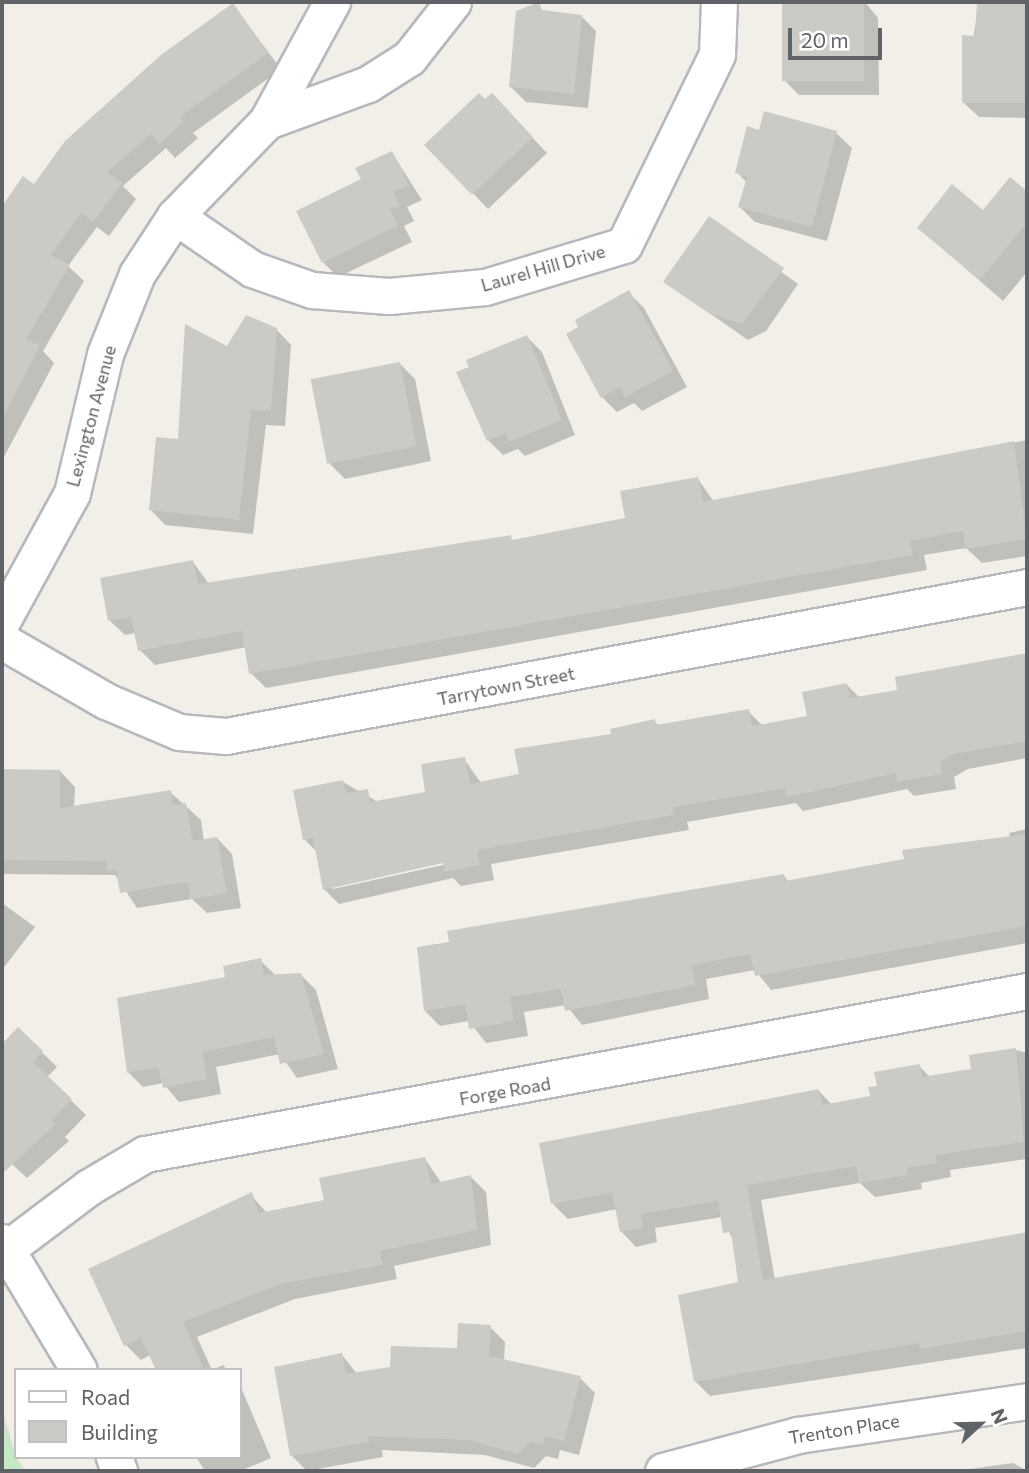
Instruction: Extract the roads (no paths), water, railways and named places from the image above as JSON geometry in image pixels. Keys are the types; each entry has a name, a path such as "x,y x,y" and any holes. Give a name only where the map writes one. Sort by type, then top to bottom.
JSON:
{"street":[{"name":"Lexington Avenue","path":"2,621 72,493 105,354 137,274 175,216 267,121 332,2"},
{"name":"Lexington Avenue","path":"267,121 368,84 409,58 453,2"},
{"name":"Laurel Hill Drive","path":"175,216 252,269 312,290 389,296 485,287 624,245 717,54 719,2"},
{"name":"Tarrytown Street","path":"2,641 106,701 179,732 226,736 1027,587"},
{"name":"Forge Road","path":"5,1245 89,1186 145,1154 1027,991"},
{"path":"5,1245 78,1368"},
{"name":"Trenton Place","path":"663,1471 798,1435 1027,1402"}]}
